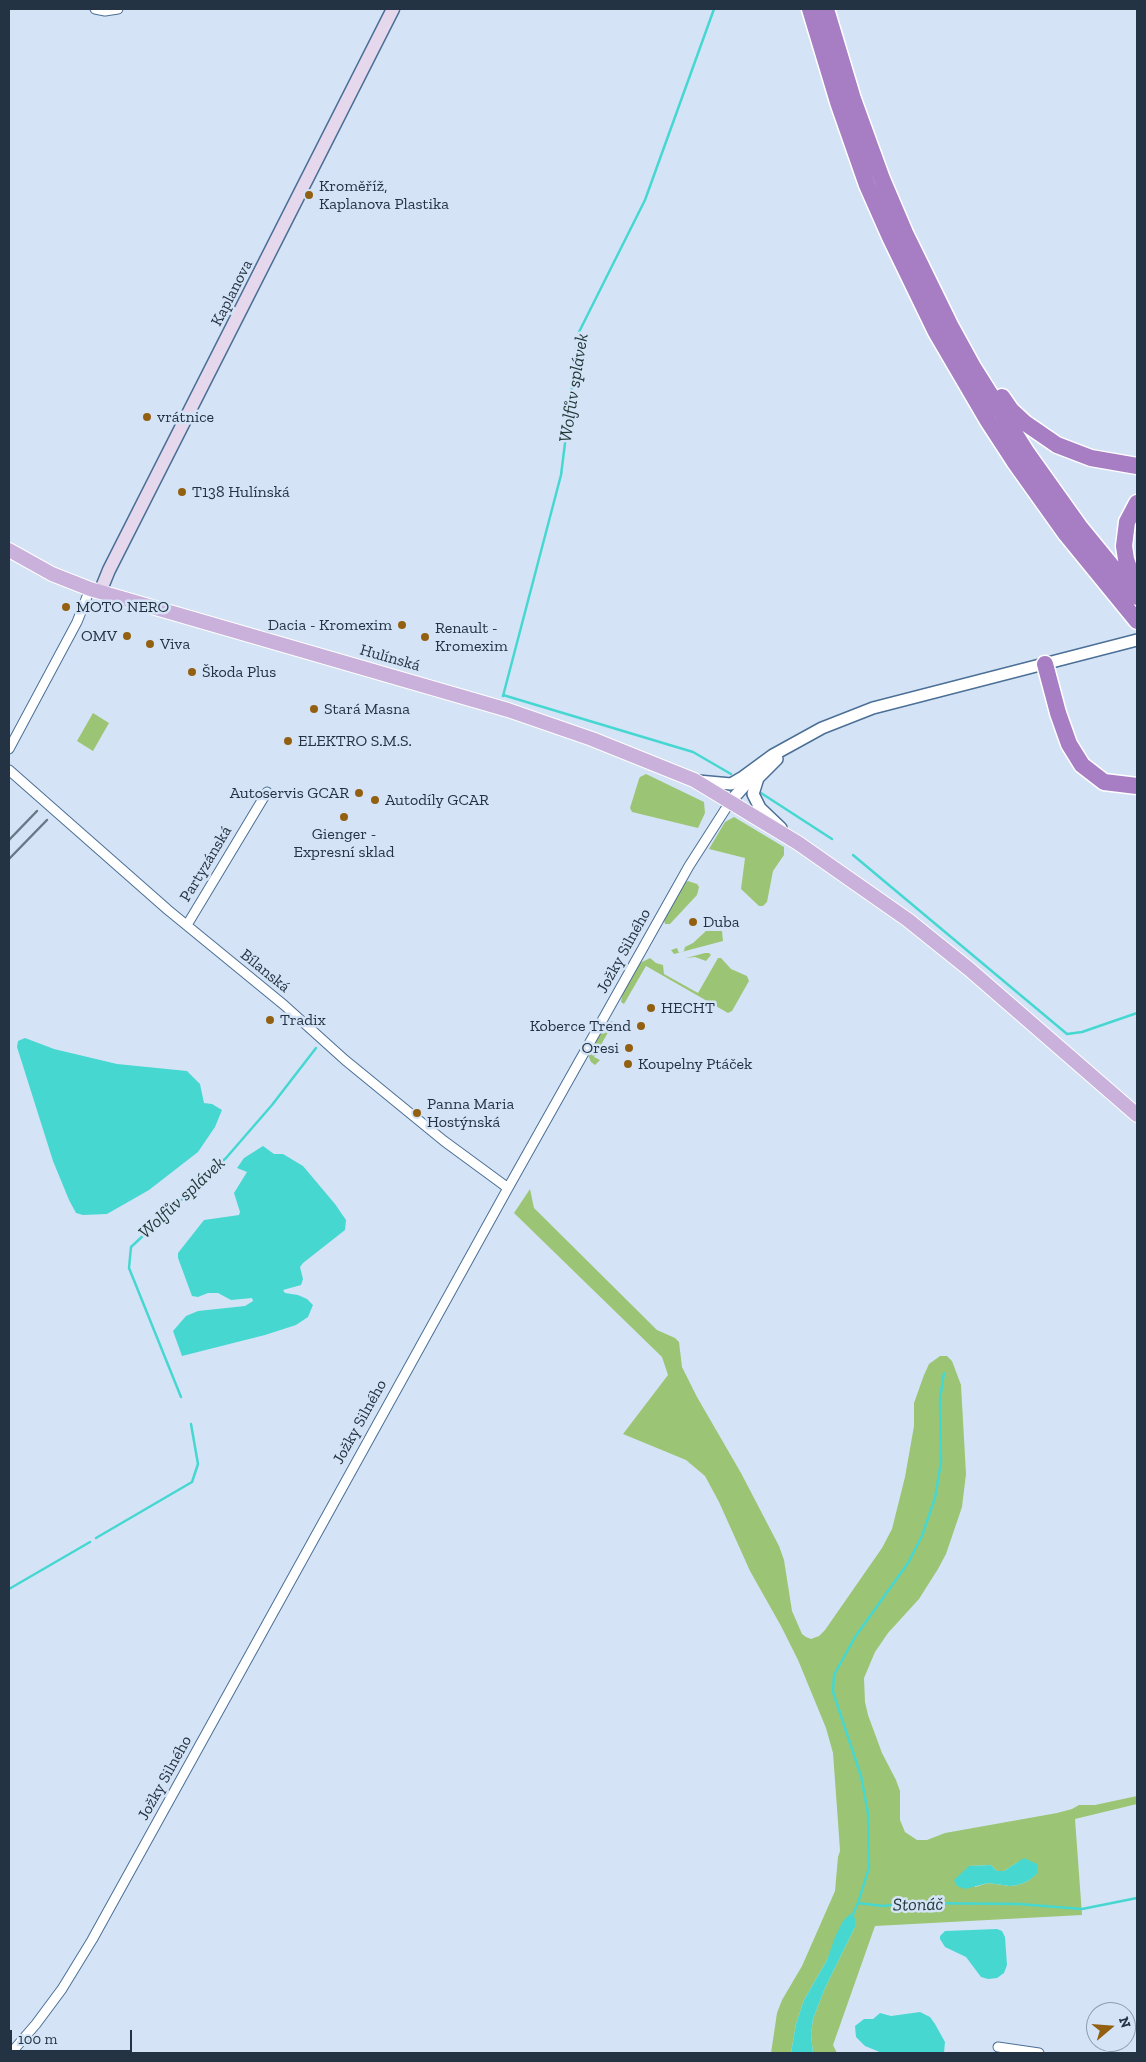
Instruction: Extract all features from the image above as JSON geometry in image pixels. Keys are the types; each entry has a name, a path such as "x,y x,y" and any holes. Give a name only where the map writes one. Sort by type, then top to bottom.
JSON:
{"highway":[{"path":"810,9 838,102 863,151 875,182 890,237 932,324 988,422 1066,534 1137,620"},
{"path":"826,9 863,151"},
{"path":"875,182 913,251 950,325 1027,453 1080,526 1137,597"},
{"path":"950,325 962,335 988,379 1012,410 1041,435 1056,445 1078,454 1108,462 1137,466"},
{"path":"1137,503 1127,522 1124,546 1131,574 1137,583"},
{"path":"1045,664 1058,713 1069,744 1082,765 1104,782 1137,786"}],"main road":[{"name":"Kaplanova","path":"95,590 110,566 393,9"},
{"name":"Hulínská","path":"9,550 52,574 95,590 508,710 644,759 694,780 798,843 866,889 928,936 1137,1115"}],"street":[{"path":"94,9 105,11 118,9"},
{"path":"9,749 95,590"},
{"path":"694,780 731,784 766,760 790,747 843,719 873,708 1137,640"},
{"path":"730,802 753,776 790,747"},
{"path":"790,747 758,778 753,794 760,808 798,843"},
{"name":"Bílanská","path":"9,770 394,1101 508,1188"},
{"name":"Partyzánská","path":"187,925 267,792"},
{"name":"Jožky Silného","path":"11,2053 62,1989 92,1940 508,1188 689,866 730,802"},
{"path":"998,2047 1039,2053"}],"shaded area":[{"path":"93,713 109,723 93,751 77,741"},
{"path":"646,774 704,802 705,813 698,828 632,812 630,808 639,779"},
{"path":"734,817 784,847 784,855 773,871 767,902 763,906 759,906 741,889 745,858 709,849 725,822"},
{"path":"688,881 697,884 699,887 697,895 670,924 665,924 664,920 684,883"},
{"path":"706,931 722,931 723,941 681,952"},
{"path":"677,948 679,953 674,954 671,950"},
{"path":"705,953 711,955 706,961 695,957 686,958"},
{"path":"650,958 656,963 663,965 664,974 698,993 718,958 721,958 731,969 747,976 749,981 732,1011 728,1013 646,966 624,1004 621,1002 623,992 640,963"},
{"path":"611,1021 614,1022 594,1057 600,1060 595,1065 591,1062 588,1055 603,1029"},
{"path":"25,1038 54,1049 117,1064 187,1071 200,1084 204,1103 212,1104 222,1110 215,1127 198,1152 149,1190 107,1214 83,1215 76,1213 53,1161 17,1047 18,1041"},
{"path":"263,1146 274,1154 283,1154 303,1166 346,1220 345,1230 303,1263 300,1267 303,1279 301,1285 283,1290 285,1293 307,1299 313,1305 308,1317 296,1325 265,1335 182,1356 173,1331 186,1316 198,1311 245,1306 253,1301 252,1298 231,1300 218,1293 208,1293 198,1297 192,1296 178,1258 178,1253 204,1220 239,1215 240,1212 234,1193 247,1172 237,1168 244,1158"},
{"path":"530,1189 534,1208 657,1330 675,1338 679,1342 682,1367 779,1546 784,1560 792,1611 802,1634 811,1639 819,1636 825,1630 882,1548 892,1529 905,1477 914,1426 914,1403 924,1375 929,1364 940,1356 947,1356 952,1361 961,1385 966,1474 962,1507 946,1554 938,1569 919,1599 888,1633 875,1652 864,1678 865,1702 868,1715 882,1753 900,1791 900,1820 905,1832 917,1840 927,1840 945,1833 1057,1813 1079,1805 1095,1805 1137,1796 1137,1804 1075,1819 1082,1915 875,1926 833,2045 837,2053 813,2053 811,2034 813,2019 825,1988 855,1927 832,1949 804,2000 796,2024 791,2053 771,2053 777,2013 782,2000 802,1966 835,1891 840,1851 833,1753 826,1728 798,1660 750,1571 719,1502 705,1476 686,1460 623,1434 668,1375 662,1357 514,1213","holes":["1018,1862 1037,1873 1028,1881 1018,1885 1010,1886 988,1883 975,1887 969,1866 991,1865 997,1871 1004,1871"]},
{"path":"1024,1858 1037,1864 1038,1873 1028,1881 1018,1885 1010,1886 988,1883 965,1889 957,1886 954,1880 969,1866 991,1865 997,1871 1004,1871"},
{"path":"850,1914 855,1918 855,1927 825,1988 813,2019 811,2034 813,2053 791,2053 796,2024 804,2000 827,1960 843,1921"},
{"path":"997,1929 1002,1931 1005,1937 1007,1965 1004,1973 997,1978 988,1979 981,1977 966,1957 945,1947 940,1939 940,1936 945,1931"},
{"path":"920,2012 930,2017 935,2024 945,2042 944,2053 882,2053 865,2046 856,2037 855,2026 864,2019 873,2019 880,2013 891,2016"}],"waterway":[{"name":"Wolfův splávek","path":"503,696 561,475 579,332 645,200 714,9"},
{"path":"503,695 693,752 731,774"},
{"path":"761,793 832,839"},
{"path":"853,855 1067,1034 1082,1032 1137,1013"},
{"name":"Wolfův splávek","path":"181,1397 129,1268 131,1247 226,1158 272,1105 316,1048"},
{"path":"858,1903 869,1868 868,1813 861,1776 833,1692 834,1675 855,1637 908,1563 922,1536 935,1498 941,1462 940,1399 944,1373"},
{"name":"Wolfův splávek","path":"96,1538 192,1482 198,1464 191,1424"},
{"name":"Wolfův splávek","path":"9,1589 90,1542"},
{"name":"Stonáč","path":"852,1917 858,1903 883,1906 911,1903 1019,1904 1082,1909 1137,1898"}],"railway":[{"path":"9,840 37,811"},
{"path":"9,859 47,820"}],"place":[{"name":"Kroměříž, Kaplanova Plastika","path":"309,195"},
{"name":"vrátnice","path":"147,417"},
{"name":"T138 Hulínská","path":"182,492"},
{"name":"MOTO NERO","path":"66,607"},
{"name":"Dacia - Kromexim","path":"402,625"},
{"name":"OMV","path":"127,636"},
{"name":"Renault - Kromexim","path":"425,637"},
{"name":"Viva","path":"150,644"},
{"name":"Škoda Plus","path":"192,672"},
{"name":"Stará Masna","path":"314,709"},
{"name":"ELEKTRO S.M.S.","path":"288,741"},
{"name":"Autoservis GCAR","path":"359,793"},
{"name":"Autodíly GCAR","path":"375,800"},
{"name":"Gienger - Expresní sklad","path":"344,817"},
{"name":"Duba","path":"693,922"},
{"name":"HECHT","path":"651,1008"},
{"name":"Tradix","path":"270,1020"},
{"name":"Koberce Trend","path":"641,1026"},
{"name":"Oresi","path":"629,1048"},
{"name":"Koupelny Ptáček","path":"628,1064"},
{"name":"Panna Maria Hostýnská","path":"417,1113"}]}
